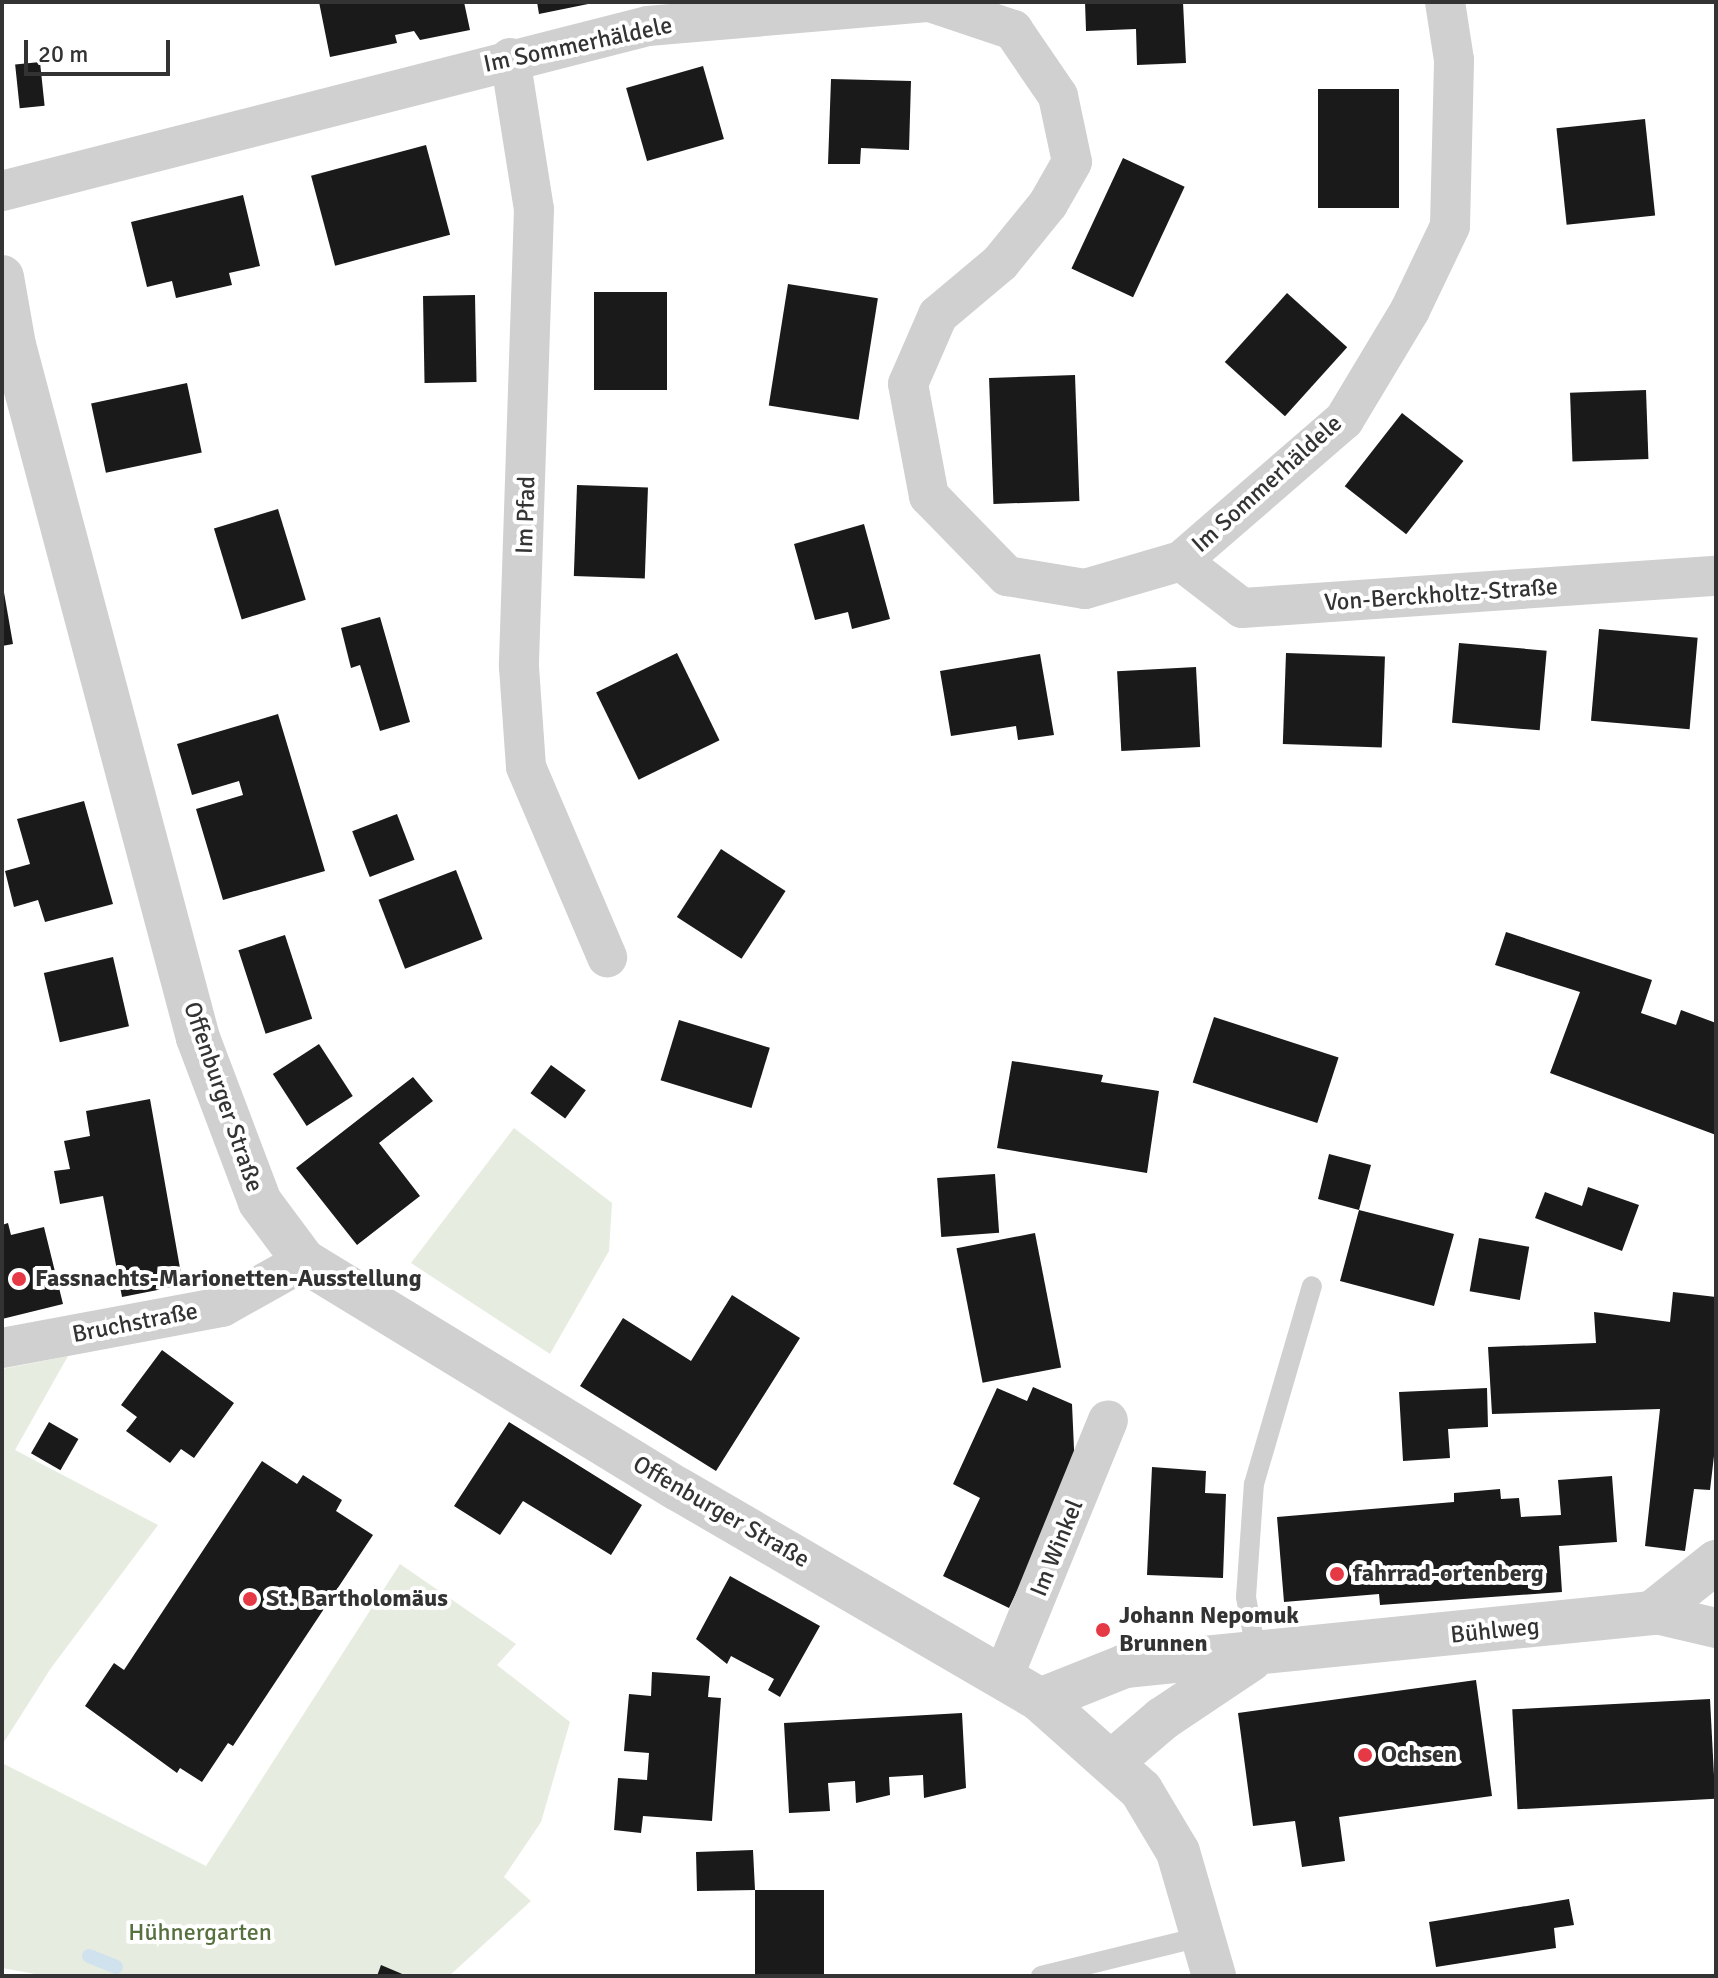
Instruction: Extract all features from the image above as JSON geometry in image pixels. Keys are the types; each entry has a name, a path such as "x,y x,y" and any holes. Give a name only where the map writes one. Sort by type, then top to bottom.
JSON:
{"street":[{"name":"Im Sommerhäldele","path":"2,191 510,58 646,14 930,2 1013,30 1058,96 1072,162 1048,204 1000,263 938,315 908,384 929,496 1007,576 1085,589 1181,561 1344,420 1410,310 1450,226 1454,60 1445,2"},
{"name":"Im Pfad","path":"510,58 534,209 519,667 526,767 607,957"},
{"name":"Offenburger Straße","path":"2,277 14,345 198,1038 260,1202 304,1261 678,1489 1004,1675 1040,1700 1113,1761 1141,1790 1178,1852 1209,1956"},
{"name":"Von-Berckholtz-Straße","path":"1181,561 1242,608 1716,576"},
{"name":"Bruchstraße","path":"2,1348 222,1307 304,1261"},
{"name":"Im Winkel","path":"1004,1675 1108,1420"},
{"path":"1652,1613 1716,1562"},
{"name":"Bühlweg","path":"1040,1700 1125,1666 1257,1656 1652,1613"},
{"path":"1652,1613 1716,1628"},
{"name":"Bühlweg","path":"1113,1761 1162,1719 1257,1656"}],"lane":[{"path":"1257,1656 1246,1597 1254,1484 1312,1286"},
{"path":"1041,1976 1209,1956"}],"green space":[{"path":"514,1128 612,1203 609,1251 550,1354 411,1263"},
{"path":"68,1356 15,1450 158,1525 51,1668 2,1745 2,1369"},
{"name":"Hühnergarten","path":"400,1564 516,1644 497,1665 570,1722 541,1822 504,1877 531,1901 449,1976 46,1976 2,1968 2,1763 206,1866"}],"building":[{"path":"319,2 464,2 470,30 420,40 414,31 395,35 397,43 330,57"},
{"path":"537,2 593,2 593,3 539,14"},
{"path":"1085,2 1183,2 1186,63 1137,65 1136,29 1086,31"},
{"path":"40,62 45,106 20,108 15,65"},
{"path":"703,66 724,139 647,161 626,88"},
{"path":"831,79 911,81 909,150 861,148 860,164 828,164"},
{"path":"1318,89 1399,89 1399,208 1318,208"},
{"path":"1645,119 1655,215 1567,225 1556,128"},
{"path":"426,145 450,235 335,266 311,176"},
{"path":"1123,158 1185,187 1133,297 1071,269"},
{"path":"243,195 260,266 229,273 232,285 176,298 172,281 147,287 131,222"},
{"path":"788,284 878,298 859,420 769,405"},
{"path":"594,292 667,292 667,390 594,390"},
{"path":"1287,293 1347,347 1285,416 1225,362"},
{"path":"475,295 477,382 425,383 423,296"},
{"path":"1075,375 1079,501 993,504 989,378"},
{"path":"187,383 202,452 106,473 91,403"},
{"path":"1646,390 1648,459 1572,462 1570,393"},
{"path":"1402,413 1463,461 1406,534 1345,486"},
{"path":"577,485 648,487 645,578 574,576"},
{"path":"278,509 306,600 242,619 214,529"},
{"path":"864,524 890,619 852,629 848,612 815,620 794,544"},
{"path":"2,581 13,644 2,646"},
{"path":"380,617 410,722 380,731 360,665 351,668 341,628"},
{"path":"1599,629 1698,638 1690,729 1591,721"},
{"path":"1459,643 1547,651 1540,730 1452,723"},
{"path":"677,653 720,740 639,780 596,692"},
{"path":"1286,653 1385,656 1382,747 1283,744"},
{"path":"1040,654 1054,735 1018,740 1016,726 951,736 940,671"},
{"path":"1196,667 1200,747 1121,751 1117,671"},
{"path":"278,714 325,871 223,900 196,809 243,795 239,781 192,795 177,744"},
{"path":"84,801 113,904 45,922 38,900 14,907 5,871 30,864 17,819"},
{"path":"397,814 415,860 370,877 352,831"},
{"path":"721,849 786,891 741,959 677,917"},
{"path":"456,870 483,939 405,969 379,900"},
{"path":"1506,932 1652,980 1641,1013 1676,1025 1681,1010 1716,1023 1716,1135 1550,1073 1580,992 1495,965"},
{"path":"285,935 312,1019 266,1034 238,950"},
{"path":"113,957 129,1026 60,1042 44,973"},
{"path":"1214,1017 1339,1057 1317,1123 1193,1083"},
{"path":"679,1020 770,1048 751,1108 661,1080"},
{"path":"319,1044 353,1096 307,1126 273,1074"},
{"path":"1012,1061 1103,1075 1101,1082 1159,1091 1147,1173 997,1148"},
{"path":"551,1065 586,1090 565,1119 530,1093"},
{"path":"413,1077 433,1101 379,1143 420,1196 357,1245 296,1168"},
{"path":"150,1099 183,1285 122,1297 103,1196 60,1204 54,1171 70,1169 64,1141 90,1136 86,1111"},
{"path":"1329,1154 1371,1165 1359,1210 1318,1199"},
{"path":"995,1174 999,1233 941,1237 937,1178"},
{"path":"1588,1187 1639,1205 1622,1251 1535,1218 1545,1192 1582,1206"},
{"path":"1359,1210 1454,1234 1434,1306 1340,1281"},
{"path":"8,1223 11,1235 44,1227 63,1304 2,1319 2,1225"},
{"path":"1035,1233 1061,1367 983,1383 956,1248"},
{"path":"1479,1238 1529,1247 1520,1300 1470,1291"},
{"path":"1673,1292 1716,1297 1716,1439 1710,1490 1694,1489 1685,1551 1645,1546 1660,1409 1492,1414 1488,1347 1596,1343 1594,1312 1670,1322"},
{"path":"732,1295 800,1338 716,1471 580,1386 623,1318 691,1361"},
{"path":"162,1350 234,1403 194,1458 181,1449 170,1463 126,1431 137,1417 121,1405"},
{"path":"1033,1387 1072,1404 1075,1471 1009,1608 943,1576 980,1498 953,1484 997,1388 1027,1401"},
{"path":"1487,1388 1488,1427 1448,1429 1450,1458 1403,1461 1399,1392"},
{"path":"49,1422 78,1439 60,1470 31,1453"},
{"path":"509,1422 642,1505 611,1555 523,1501 500,1535 454,1506"},
{"name":"St. Bartholomäus","path":"262,1461 297,1484 303,1475 342,1500 336,1511 373,1535 233,1746 228,1743 202,1782 180,1768 177,1773 85,1706 114,1663 124,1670"},
{"path":"1152,1467 1206,1471 1205,1493 1226,1494 1223,1578 1147,1575"},
{"path":"1612,1476 1617,1542 1559,1546 1562,1592 1380,1605 1379,1594 1284,1602 1277,1517 1454,1502 1454,1493 1500,1489 1501,1499 1519,1498 1521,1517 1561,1515 1558,1480"},
{"path":"730,1576 820,1626 780,1697 768,1690 774,1679 731,1656 727,1664 696,1639"},
{"path":"652,1672 710,1676 708,1697 721,1698 712,1821 643,1816 641,1833 614,1830 618,1778 647,1780 649,1753 624,1751 629,1694 651,1696"},
{"name":"Ochsen","path":"1476,1680 1492,1796 1339,1817 1345,1861 1302,1867 1295,1821 1253,1826 1238,1713"},
{"path":"1710,1699 1715,1799 1518,1809 1512,1709"},
{"path":"962,1713 966,1788 924,1798 923,1775 889,1777 890,1795 856,1803 855,1781 828,1783 830,1811 789,1813 784,1723"},
{"path":"753,1850 755,1890 697,1891 696,1852"},
{"path":"755,1890 824,1890 824,1976 755,1976"},
{"path":"1569,1899 1574,1925 1554,1928 1556,1948 1436,1967 1429,1922"},
{"path":"381,1965 407,1976 377,1976"}],"waterway":[{"path":"89,1956 116,1967"}],"place":[{"name":"Fassnachts-Marionetten-Ausstellung","path":"19,1279"},
{"name":"fahrrad-ortenberg","path":"1337,1574"},
{"name":"St. Bartholomäus","path":"250,1599"},
{"name":"Johann Nepomuk Brunnen","path":"1103,1630"},
{"name":"Ochsen","path":"1365,1755"}]}
